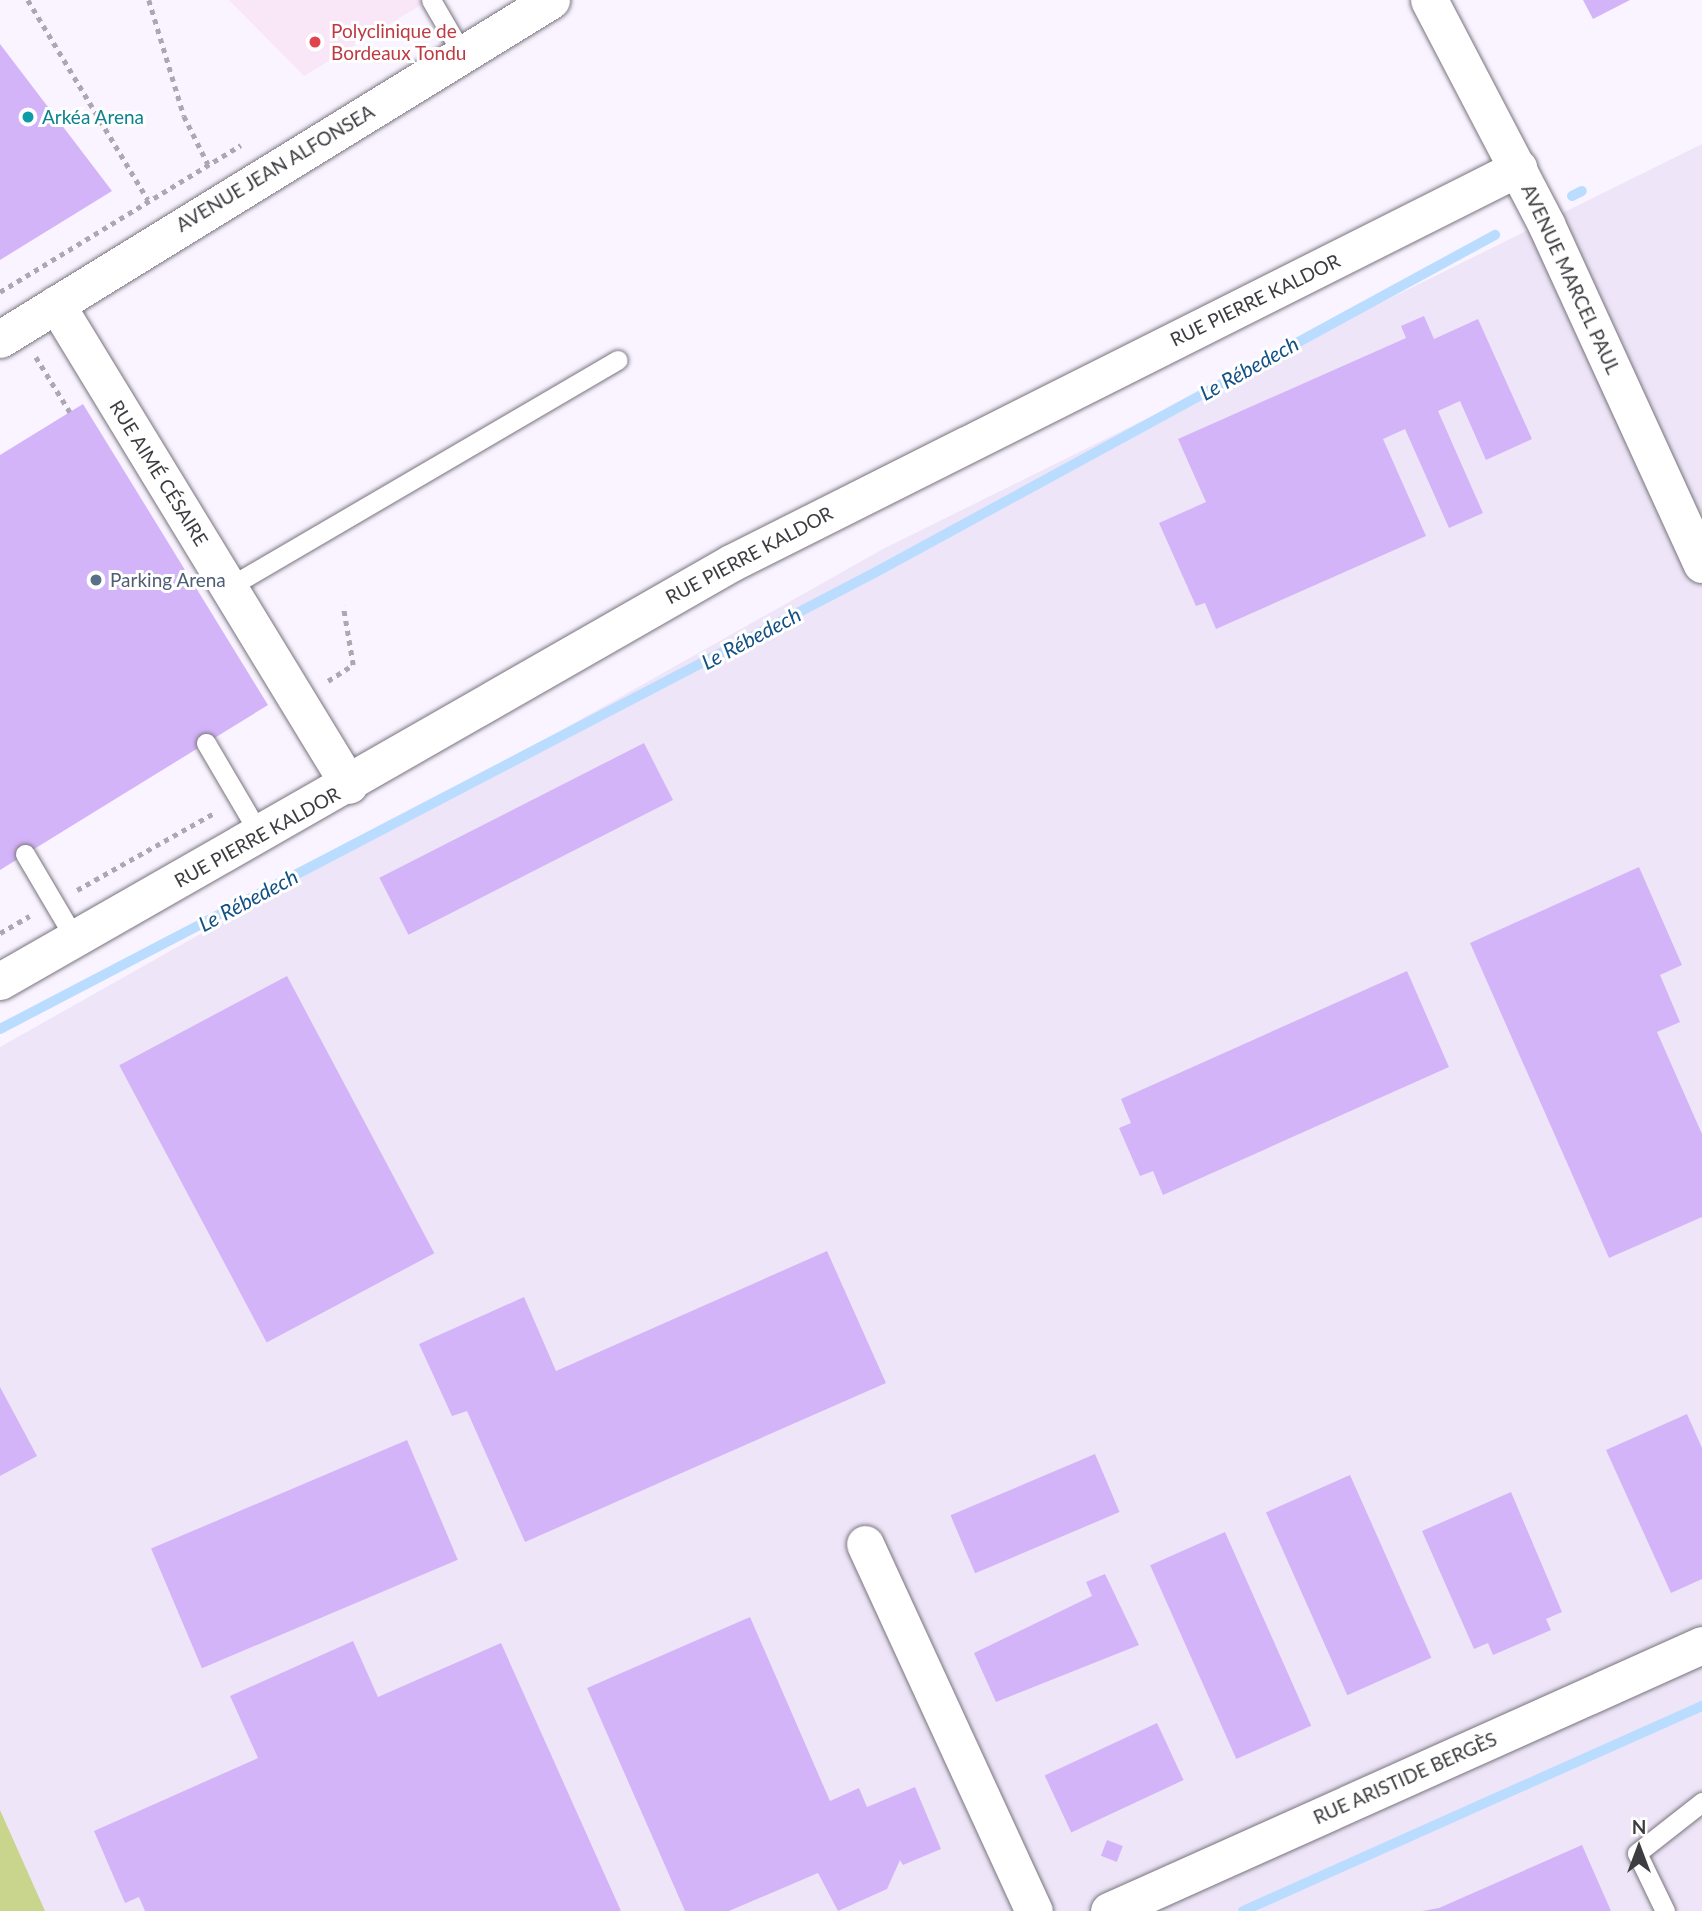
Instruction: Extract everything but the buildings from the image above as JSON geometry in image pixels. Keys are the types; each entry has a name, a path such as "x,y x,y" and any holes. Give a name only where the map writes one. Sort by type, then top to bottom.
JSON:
{"street":[{"name":"AVENUE JEAN ALFONSEA","path":"0,339 551,0"},
{"name":"AVENUE MARCEL PAUL","path":"1429,0 1518,168 1702,564"},
{"name":"RUE PIERRE KALDOR","path":"0,981 349,785 731,562 1518,168"},
{"name":"RUE AIMÉ CÉSAIRE","path":"56,304 349,785"},
{"path":"865,1544 1034,1911"},
{"name":"RUE ARISTIDE BERGÈS","path":"1109,1911 1702,1645"}],"lane":[{"path":"431,0 463,55"},
{"path":"229,587 617,360"},
{"path":"206,743 260,835"},
{"path":"25,854 75,939"},
{"path":"1665,1911 1637,1853 1702,1802"}],"path":[{"path":"0,292 148,200 28,0"},
{"path":"149,0 184,116 208,164"},
{"path":"35,356 69,412"},
{"path":"318,688 353,665 343,606"}],"shaded area":[{"name":"Polyclinique de Bordeaux Tondu","path":"229,0 429,0 304,76"},
{"path":"1702,144 1702,1911 0,1911 0,1047 883,549"}],"green space":[{"path":"0,1810 45,1911 0,1911"}],"waterway":[{"name":"Le Rébedech","path":"1572,196 1582,191"},
{"name":"Le Rébedech","path":"0,1029 876,572 1495,235"},
{"path":"1243,1911 1702,1706"}],"place":[{"name":"Polyclinique de Bordeaux Tondu","path":"315,42"},
{"name":"Arkéa Arena","path":"28,117"},
{"name":"Parking Arena","path":"96,580"}]}
